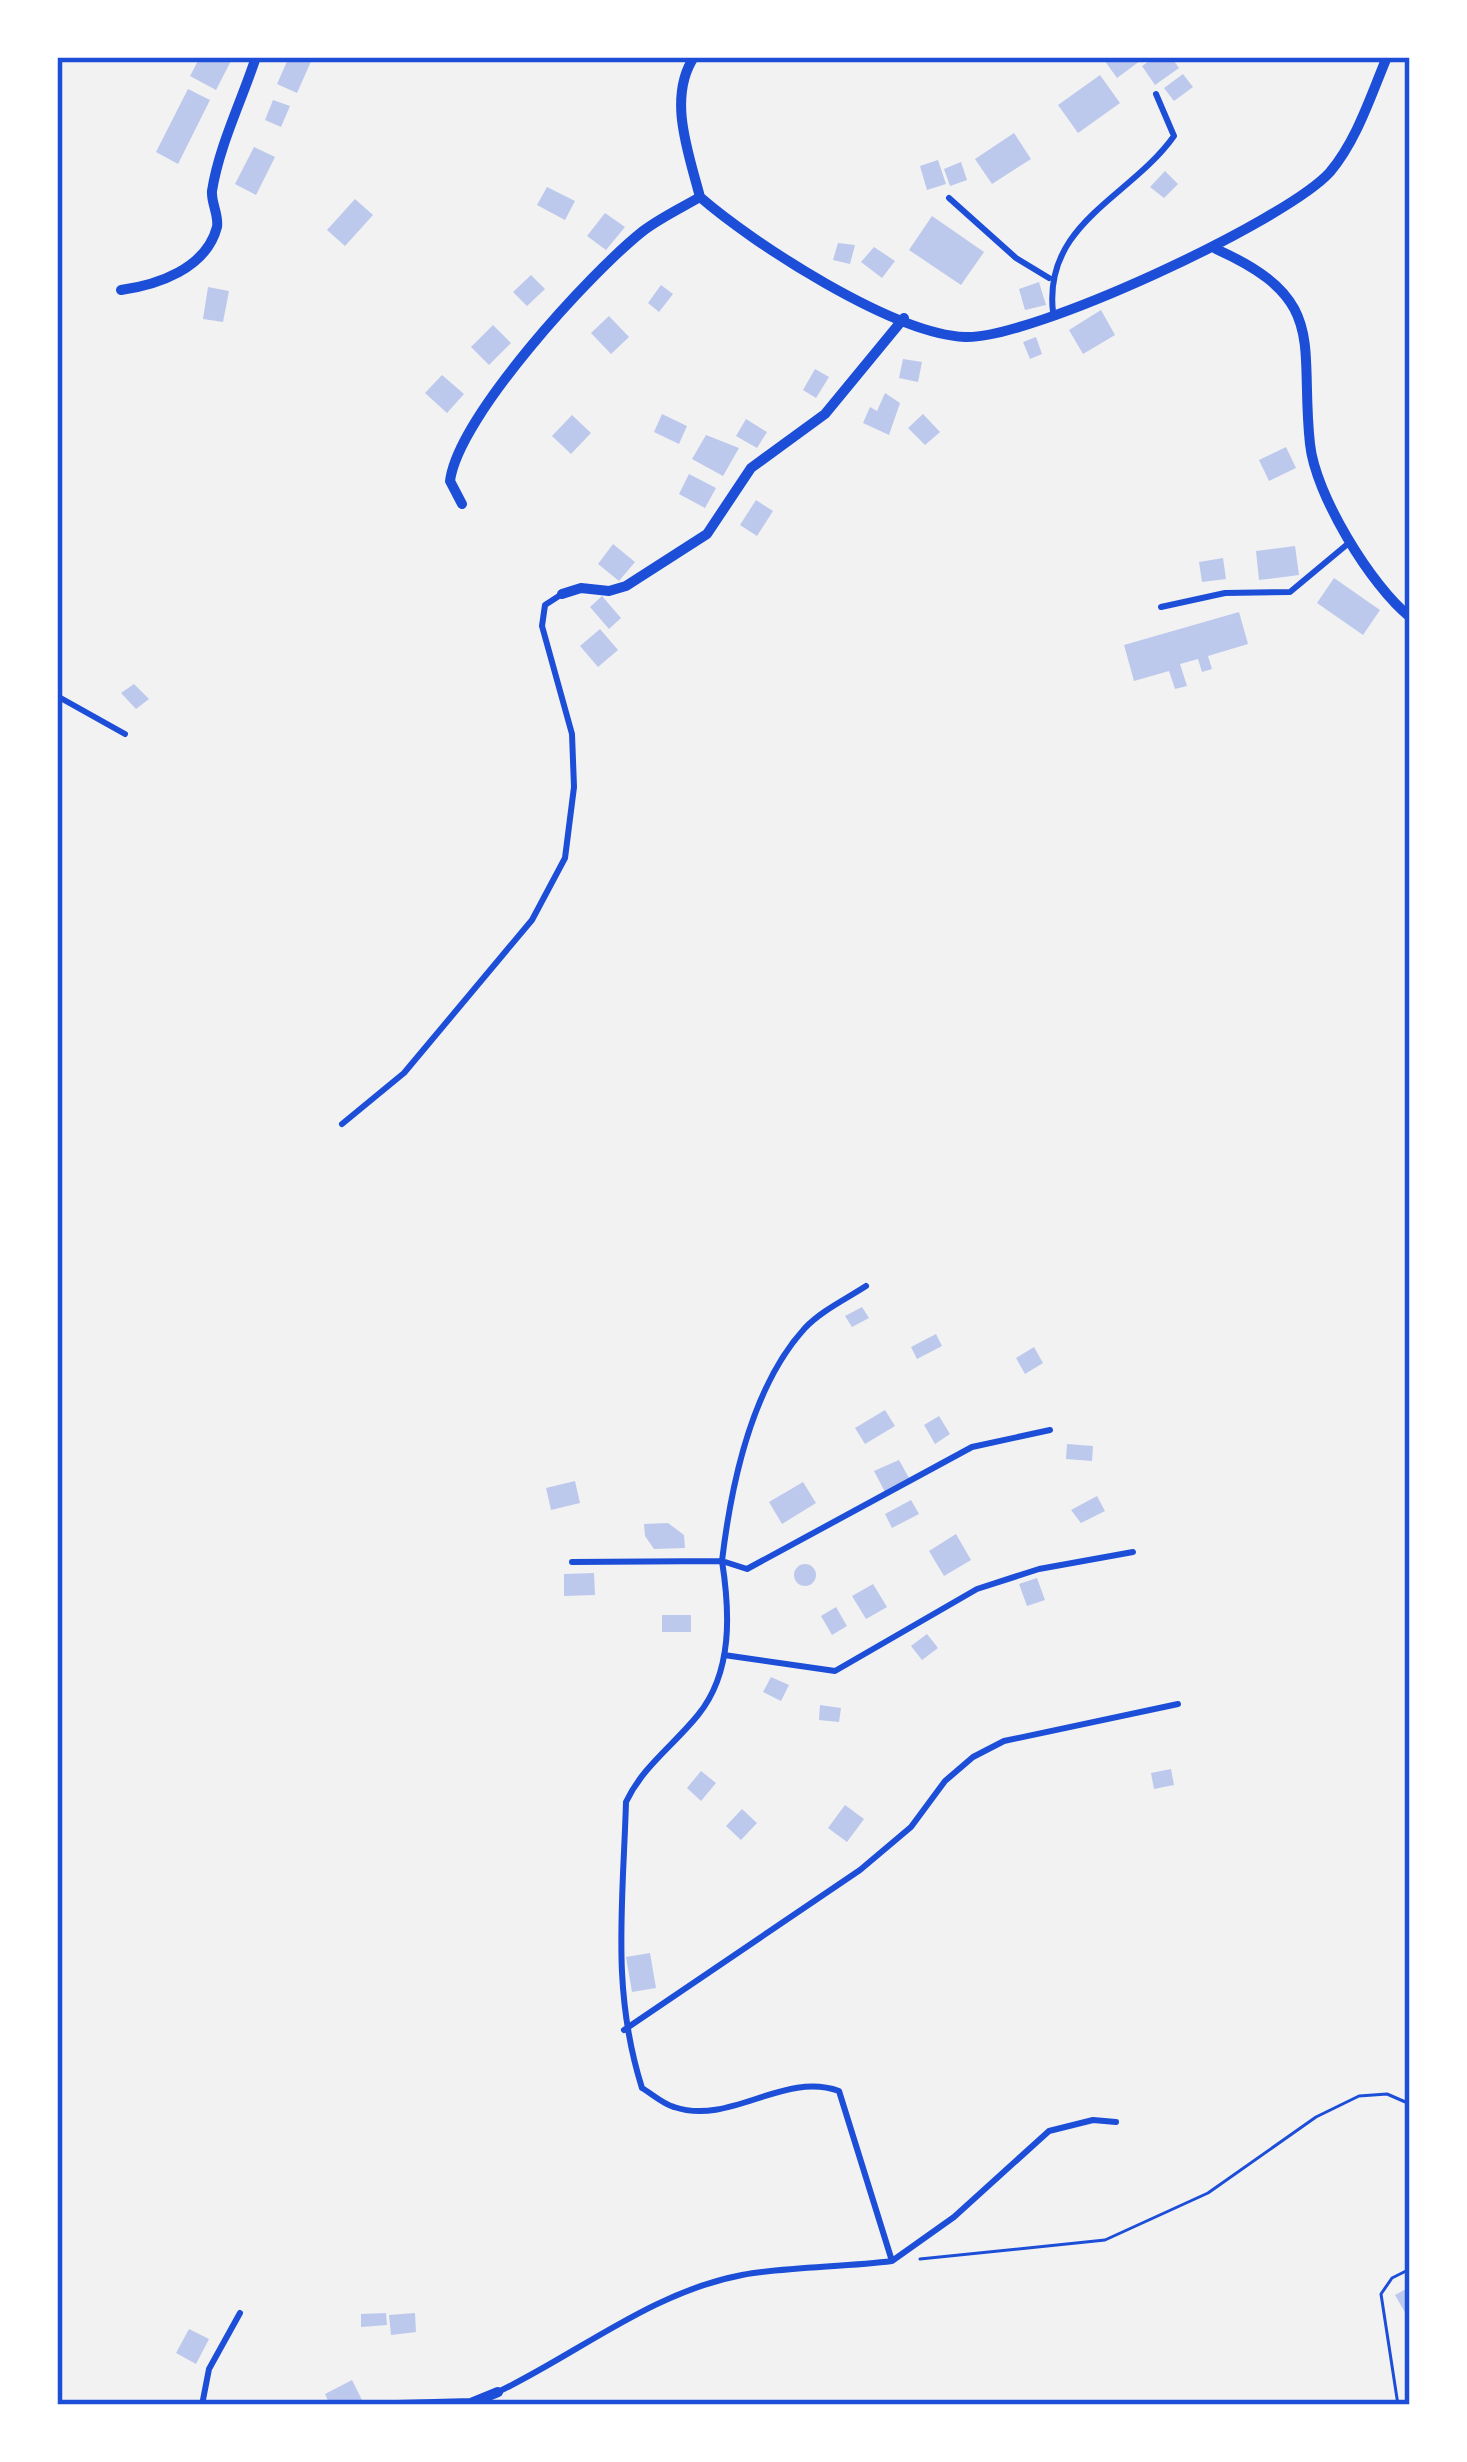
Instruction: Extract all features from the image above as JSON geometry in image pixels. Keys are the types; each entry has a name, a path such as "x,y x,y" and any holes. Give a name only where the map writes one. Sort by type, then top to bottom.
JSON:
{"street":[{"path":"121,290 162,284 185,268 212,238 218,223 211,194 256,57"},
{"path":"694,57 688,67 681,120 700,197 812,278 904,318 965,337 1053,312 1216,249 1308,193 1348,147 1387,57"},
{"path":"462,504 450,481 464,434 591,279 646,229 700,197"},
{"path":"1216,249 1254,266 1288,299 1307,332 1310,450 1350,542 1410,617"},
{"path":"562,594 581,587 609,591 626,586 707,534 751,467 825,414 904,318"},
{"path":"397,2405 471,2402 498,2392"}],"lane":[{"path":"1053,312 1049,278 1076,231 1174,136 1156,94"},
{"path":"949,198 1016,258 1049,278"},
{"path":"1161,607 1225,593 1290,592 1350,542"},
{"path":"342,1124 404,1073 532,920 566,858 574,787 572,734 542,626 545,605 562,594"},
{"path":"57,696 124,734"},
{"path":"866,1286 808,1324 781,1360 740,1464 722,1561 728,1604 724,1655 699,1714 638,1777 626,1802 620,1990 624,2030 642,2088 676,2108 724,2108 817,2083 839,2091 892,2261"},
{"path":"572,1562 722,1561 747,1569 972,1448 1050,1430"},
{"path":"724,1655 835,1672 977,1589 1039,1569 1133,1552"},
{"path":"624,2030 860,1870 911,1827 945,1781 973,1757 1004,1741 1178,1704"},
{"path":"498,2392 566,2358 626,2317 742,2275 892,2261 954,2217 1049,2132 1093,2120 1116,2122"},
{"path":"202,2405 208,2369 240,2313"}],"path":[{"path":"892,2261 1106,2240 1208,2193 1316,2117 1359,2096 1387,2094 1410,2104"},
{"path":"1399,2405 1381,2294 1392,2278 1410,2269"}],"building":[{"path":"200,57 233,57 216,90 190,76"},
{"path":"289,57 313,57 297,93 277,84"},
{"path":"1102,57 1137,57 1140,61 1117,78"},
{"path":"1155,57 1171,57 1179,68 1155,85 1142,66"},
{"path":"1183,74 1193,87 1174,101 1164,88"},
{"path":"1100,75 1120,103 1078,133 1058,105"},
{"path":"188,89 210,100 178,164 156,152"},
{"path":"273,100 290,106 281,127 265,120"},
{"path":"1014,133 1031,159 992,184 975,159"},
{"path":"254,147 275,157 256,195 235,184"},
{"path":"938,160 946,184 927,190 920,166"},
{"path":"961,162 967,180 950,186 944,169"},
{"path":"1165,171 1178,184 1164,198 1150,187"},
{"path":"547,187 575,201 565,220 537,205"},
{"path":"355,199 373,215 345,246 327,230"},
{"path":"605,213 625,227 606,250 587,236"},
{"path":"932,216 984,252 961,285 909,250"},
{"path":"838,243 855,245 850,264 833,260"},
{"path":"874,247 895,261 882,278 861,262"},
{"path":"531,275 545,289 527,306 513,292"},
{"path":"1039,282 1046,305 1025,310 1019,289"},
{"path":"661,285 673,294 659,312 648,303"},
{"path":"208,287 229,291 223,322 203,319"},
{"path":"1101,310 1115,335 1083,354 1069,330"},
{"path":"609,316 629,337 611,354 591,333"},
{"path":"493,325 511,343 489,365 471,347"},
{"path":"1036,337 1042,354 1030,359 1023,342"},
{"path":"903,359 922,362 918,382 899,378"},
{"path":"815,369 829,377 816,398 803,390"},
{"path":"442,375 464,394 447,413 425,393"},
{"path":"885,393 900,403 889,435 863,423 870,407 877,411"},
{"path":"662,414 687,426 679,444 654,432"},
{"path":"923,414 940,432 925,445 908,428"},
{"path":"572,415 591,433 571,454 552,436"},
{"path":"746,419 767,432 757,448 736,436"},
{"path":"706,435 739,448 723,476 692,459"},
{"path":"1286,447 1296,468 1269,481 1259,460"},
{"path":"689,474 716,488 705,508 679,494"},
{"path":"756,500 773,511 757,536 740,525"},
{"path":"613,544 635,562 619,581 598,564"},
{"path":"1295,546 1299,575 1259,580 1256,551"},
{"path":"1223,558 1226,579 1202,582 1199,562"},
{"path":"1334,578 1380,610 1363,635 1317,603"},
{"path":"602,596 621,618 609,629 590,607"},
{"path":"1239,612 1248,644 1208,656 1212,669 1202,672 1198,659 1180,664 1187,686 1175,689 1169,671 1134,681 1124,645"},
{"path":"600,629 618,650 598,667 580,646"},
{"path":"134,684 149,699 136,709 121,693"},
{"path":"862,1307 869,1318 852,1327 845,1316"},
{"path":"936,1334 942,1346 917,1359 911,1347"},
{"path":"1034,1347 1043,1363 1025,1374 1016,1358"},
{"path":"885,1410 895,1426 865,1444 855,1428"},
{"path":"939,1416 950,1434 935,1444 924,1425"},
{"path":"1067,1444 1093,1446 1092,1461 1066,1459"},
{"path":"899,1460 909,1478 885,1492 874,1471"},
{"path":"575,1481 580,1503 551,1510 546,1488"},
{"path":"803,1482 816,1503 782,1524 769,1502"},
{"path":"1097,1496 1105,1511 1081,1523 1071,1510"},
{"path":"911,1500 919,1514 892,1528 885,1514"},
{"path":"668,1523 684,1535 685,1548 654,1549 645,1536 644,1524"},
{"path":"956,1534 971,1560 944,1576 929,1551"},
{"path":"805,1564 816,1575 805,1586 794,1575"},
{"path":"594,1573 595,1595 564,1596 564,1574"},
{"path":"1037,1578 1045,1600 1027,1606 1019,1584"},
{"path":"873,1584 887,1607 866,1619 852,1596"},
{"path":"836,1607 847,1626 832,1635 821,1616"},
{"path":"662,1615 691,1615 691,1632 662,1632"},
{"path":"927,1634 938,1648 922,1660 911,1646"},
{"path":"771,1677 789,1685 781,1701 763,1692"},
{"path":"820,1705 841,1708 839,1722 819,1720"},
{"path":"1171,1769 1174,1785 1154,1789 1151,1773"},
{"path":"701,1771 716,1783 701,1801 687,1788"},
{"path":"845,1805 864,1819 847,1842 828,1828"},
{"path":"742,1809 757,1823 741,1840 726,1826"},
{"path":"650,1953 656,1988 632,1992 626,1957"},
{"path":"1408,2288 1410,2314 1407,2316 1395,2295"},
{"path":"386,2313 387,2325 361,2327 361,2314"},
{"path":"415,2313 416,2332 391,2335 389,2315"},
{"path":"189,2329 209,2339 196,2364 176,2353"},
{"path":"352,2380 362,2400 330,2405 325,2394"}]}
